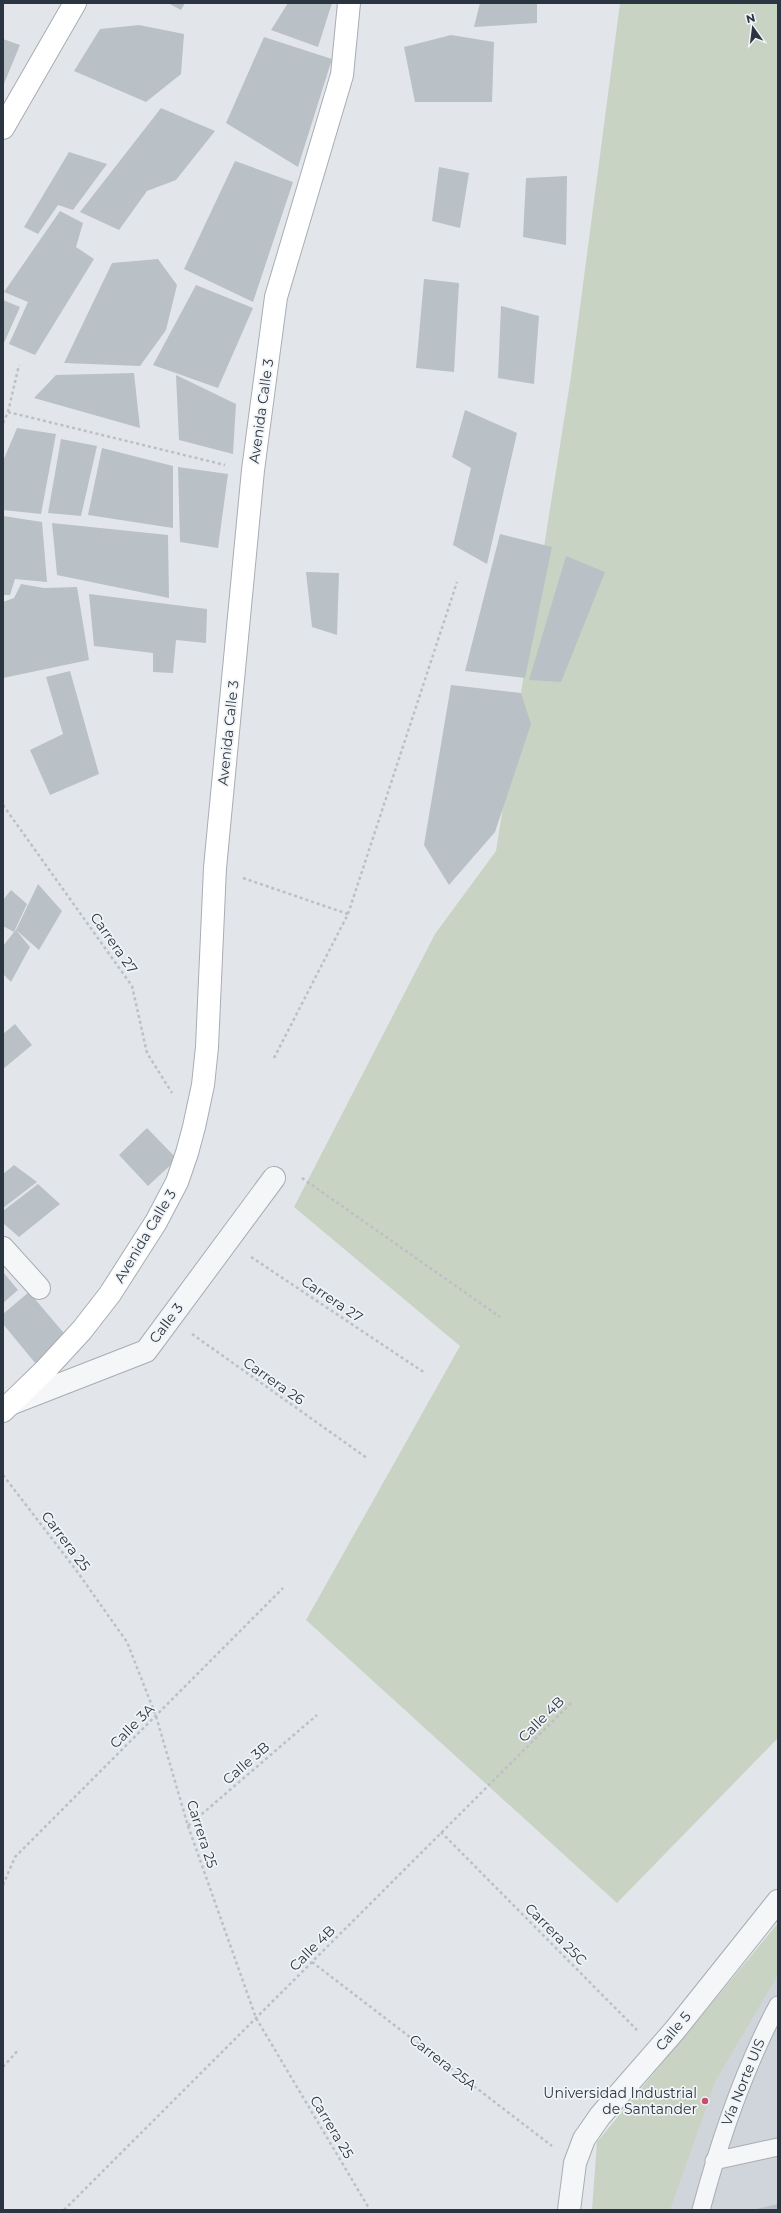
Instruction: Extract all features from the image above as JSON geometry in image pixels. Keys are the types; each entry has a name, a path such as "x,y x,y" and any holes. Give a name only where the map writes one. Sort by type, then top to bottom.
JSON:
{"street":[{"path":"3,128 75,3"},
{"name":"Avenida Calle 3","path":"6,1408 77,1336 110,1294 156,1222 177,1182 188,1153 203,1085 207,1047 215,868 253,470 276,297 342,75 349,3"},
{"name":"Calle 3","path":"6,1408 146,1351 274,1178"},
{"path":"3,1248 39,1288"},
{"name":"Calle 5","path":"569,2210 574,2163 584,2139 600,2116 657,2050 778,1901"}],"lane":[{"name":"Vía Norte UIS","path":"701,2210 714,2161 736,2094 761,2036 778,2005"},
{"path":"714,2161 778,2147"}],"path":[{"path":"3,423 8,412 19,365"},
{"path":"8,412 206,461"},
{"path":"274,1058 348,914 457,582"},
{"name":"Carrera 27","path":"3,805 132,986 147,1053 194,1127"},
{"path":"215,868 348,914"},
{"path":"274,1178 298,1176 500,1317"},
{"name":"Carrera 27","path":"227,1241 425,1373"},
{"name":"Carrera 26","path":"170,1319 367,1458"},
{"name":"Carrera 25","path":"3,1475 76,1570 127,1642 156,1716 188,1826 256,2018 370,2210"},
{"name":"Calle 3A","path":"3,1885 15,1857 284,1588"},
{"name":"Calle 4B","path":"64,2210 573,1700"},
{"name":"Calle 3B","path":"188,1826 317,1715"},
{"name":"Carrera 25C","path":"441,1832 657,2050"},
{"name":"Carrera 25A","path":"312,1962 574,2163"},
{"path":"3,2067 19,2049"}],"shaded area":[{"name":"Universidad Industrial de Santander","path":"778,1924 778,2210 592,2210"}],"green space":[{"path":"620,3 778,3 778,1738 617,1903 306,1620 460,1346 294,1207 435,934 496,851 571,376"},
{"path":"778,1923 778,1975 716,2080 670,2210 592,2210 597,2142"}],"building":[{"path":"168,3 185,3 181,10"},
{"path":"288,3 332,3 318,47 271,30"},
{"path":"480,3 537,3 537,23 474,27"},
{"path":"139,25 184,34 181,74 146,102 74,71 100,29"},
{"path":"451,35 494,42 492,102 415,102 404,47"},
{"path":"264,37 332,59 298,167 226,123"},
{"path":"3,39 20,45 3,86"},
{"path":"161,108 215,131 176,180 147,191 119,230 80,212"},
{"path":"69,152 107,164 73,210 58,205 38,234 24,227"},
{"path":"235,161 293,182 253,302 184,269"},
{"path":"439,167 469,173 460,228 432,221"},
{"path":"567,176 566,245 523,237 526,178"},
{"path":"60,211 83,223 76,247 94,259 35,355 9,344 28,302 4,292"},
{"path":"158,259 177,285 166,330 140,366 64,363 112,263"},
{"path":"424,279 459,283 454,372 416,368"},
{"path":"196,285 253,308 218,388 153,365"},
{"path":"3,300 20,307 3,345"},
{"path":"501,306 539,316 534,384 498,378"},
{"path":"134,373 140,428 34,398 56,375"},
{"path":"176,375 236,404 233,454 179,440"},
{"path":"465,410 517,433 487,564 453,545 471,468 452,457"},
{"path":"17,428 56,434 41,514 3,510 3,461"},
{"path":"61,439 97,446 81,516 48,513"},
{"path":"102,448 173,466 173,528 88,515"},
{"path":"178,467 228,474 218,548 180,542"},
{"path":"3,516 42,522 47,582 15,579 10,595 3,595"},
{"path":"52,523 168,535 169,598 57,575"},
{"path":"500,534 552,547 525,678 465,671"},
{"path":"566,556 605,572 561,682 529,680"},
{"path":"306,572 339,573 337,635 312,627"},
{"path":"21,584 44,588 77,587 89,660 3,678 3,602 14,598"},
{"path":"89,594 207,609 206,643 176,640 173,673 153,672 153,653 94,646"},
{"path":"70,671 99,774 50,795 30,750 63,734 46,677"},
{"path":"451,685 521,693 531,724 495,832 449,885 424,845"},
{"path":"38,884 62,911 39,950 16,930"},
{"path":"11,890 27,904 14,932 3,926 3,900"},
{"path":"16,930 30,947 11,982 3,974 3,946"},
{"path":"15,1024 32,1045 3,1069 3,1034"},
{"path":"147,1128 177,1159 148,1186 119,1155"},
{"path":"14,1165 37,1182 3,1208 3,1174"},
{"path":"38,1184 60,1204 19,1237 3,1223 3,1211"},
{"path":"3,1272 18,1290 3,1303"},
{"path":"29,1292 68,1338 36,1364 3,1324 3,1314"},
{"path":"778,2204 778,2210 756,2210 756,2209"}],"place":[{"name":"Universidad Industrial de Santander","path":"705,2101"}]}
